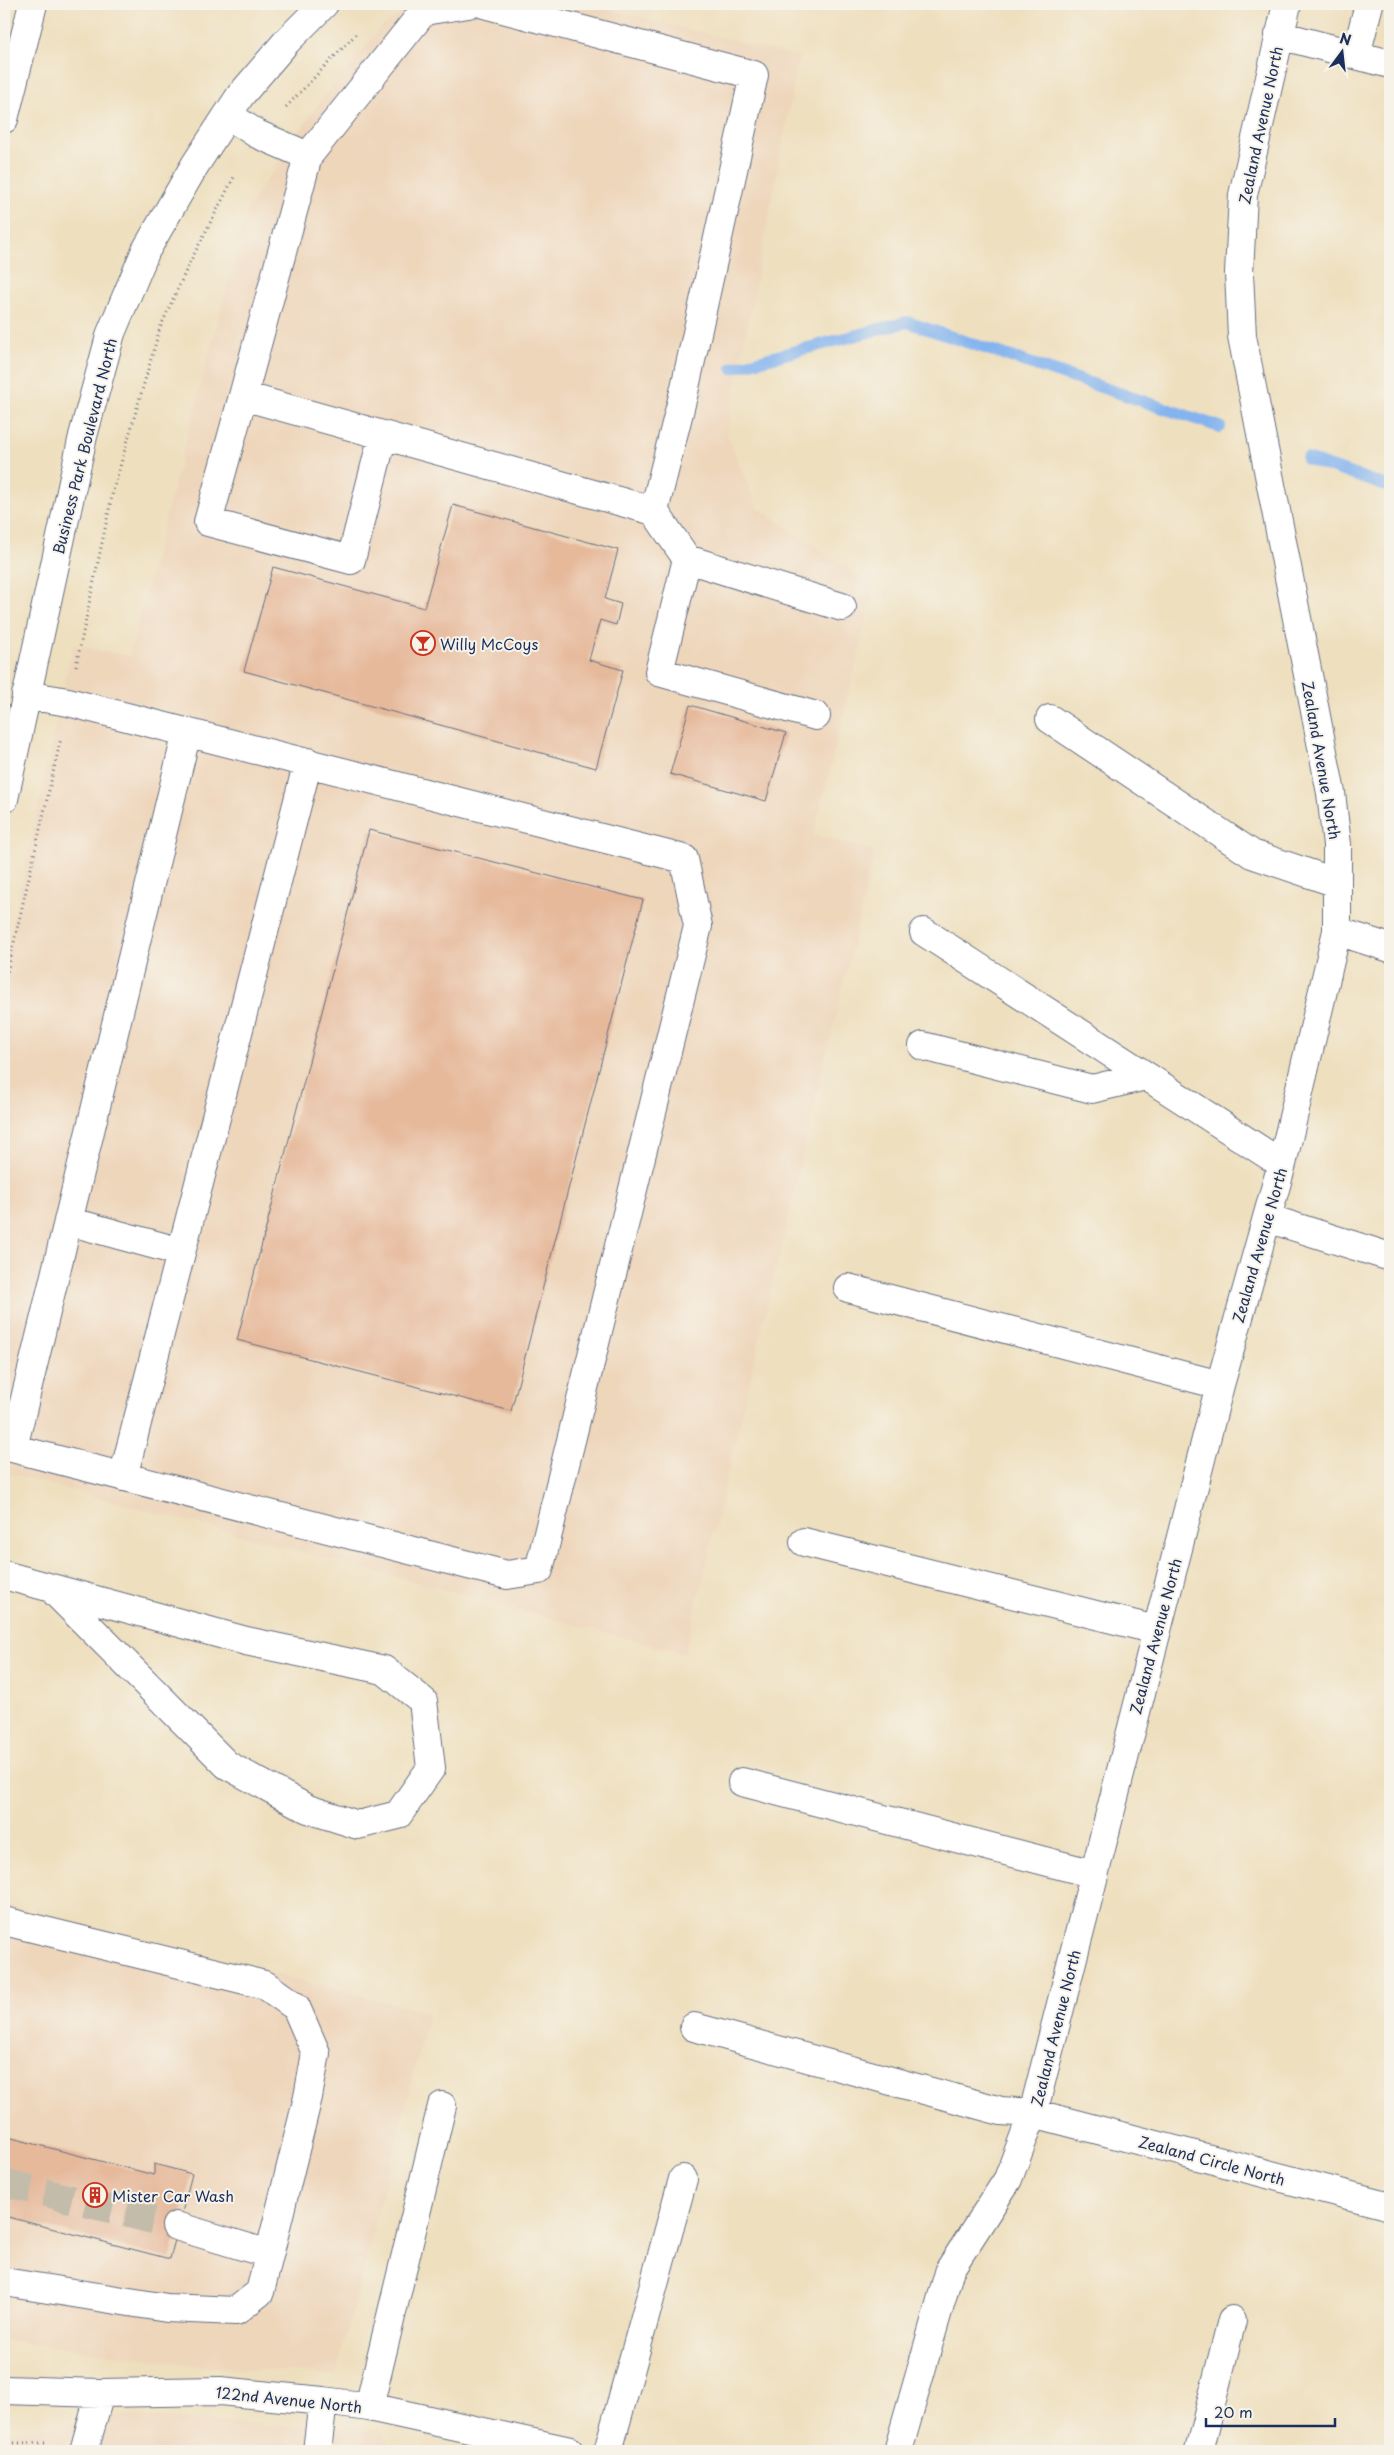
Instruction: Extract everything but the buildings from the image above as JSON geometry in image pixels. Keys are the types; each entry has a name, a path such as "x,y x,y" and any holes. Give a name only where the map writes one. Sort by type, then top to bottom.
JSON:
{"main road":[{"path":"4,119 33,4"},
{"name":"Business Park Boulevard North","path":"4,799 83,436 111,333 146,250 195,165 240,96 281,48 324,4"},
{"path":"383,435 351,560 208,522 308,156 424,11 468,4"},
{"path":"484,4 754,75 684,392 654,511"},
{"name":"Zealand Avenue North","path":"898,2451 950,2269 1008,2179 1033,2113 1220,1386 1282,1164 1337,930 1337,845 1331,793 1242,336 1239,274 1243,195 1287,4"},
{"path":"1356,55 1369,4"},
{"path":"1279,35 1390,64"},
{"path":"228,115 257,134 308,156"},
{"path":"243,396 654,511 687,559 842,607"},
{"path":"687,559 659,672 816,716"},
{"path":"26,695 68,702 308,762 684,859 698,926 538,1570 507,1575 8,1447 68,1221 187,732"},
{"path":"1050,719 1252,854 1337,883"},
{"path":"123,1477 308,762"},
{"path":"1337,930 1390,948"},
{"path":"924,932 1282,1164"},
{"path":"923,1046 1092,1089 1146,1076"},
{"path":"1267,1218 1390,1257"},
{"path":"68,1221 181,1252"},
{"path":"848,1288 1220,1386"},
{"path":"804,1542 1156,1630"},
{"path":"4,1575 246,1641 384,1670 423,1701 431,1768 398,1815 358,1825 308,1809 227,1765 51,1588"},
{"path":"742,1782 1094,1874"},
{"path":"4,1921 265,1985 296,2007 316,2053 308,2096 260,2292 236,2310 167,2308 4,2282"},
{"name":"Zealand Circle North","path":"694,2027 1001,2111 1033,2113 1390,2206"},
{"path":"369,2407 442,2106"},
{"path":"608,2451 683,2179"},
{"path":"176,2226 269,2254"},
{"path":"1199,2451 1232,2320"},
{"name":"122nd Avenue North","path":"4,2390 100,2393 220,2391 322,2401 369,2407 570,2451"},
{"path":"85,2448 100,2393"},
{"path":"315,2448 322,2401"}],"path":[{"path":"4,986 113,491 160,328 190,262 257,134 362,27"},
{"path":"4,2443 85,2448"},
{"path":"315,2448 373,2451"}],"shaded area":[{"path":"415,4 588,4 799,57 727,434 757,507 875,587 813,836 875,850 685,1654 4,1472 4,965 73,645 129,656 248,207 314,110 381,27"},
{"path":"4,1905 429,2013 336,2375 203,2366 4,2340"},
{"path":"122,2416 381,2431 394,2451 4,2451 4,2434"}],"waterway":[{"path":"732,368 907,322 1220,427"},
{"path":"1307,459 1390,487"}],"tunnel":[{"path":"4,2182 176,2226"}],"place":[{"name":"Willy McCoys","path":"423,643"},
{"name":"Mister Car Wash","path":"95,2195"}]}
